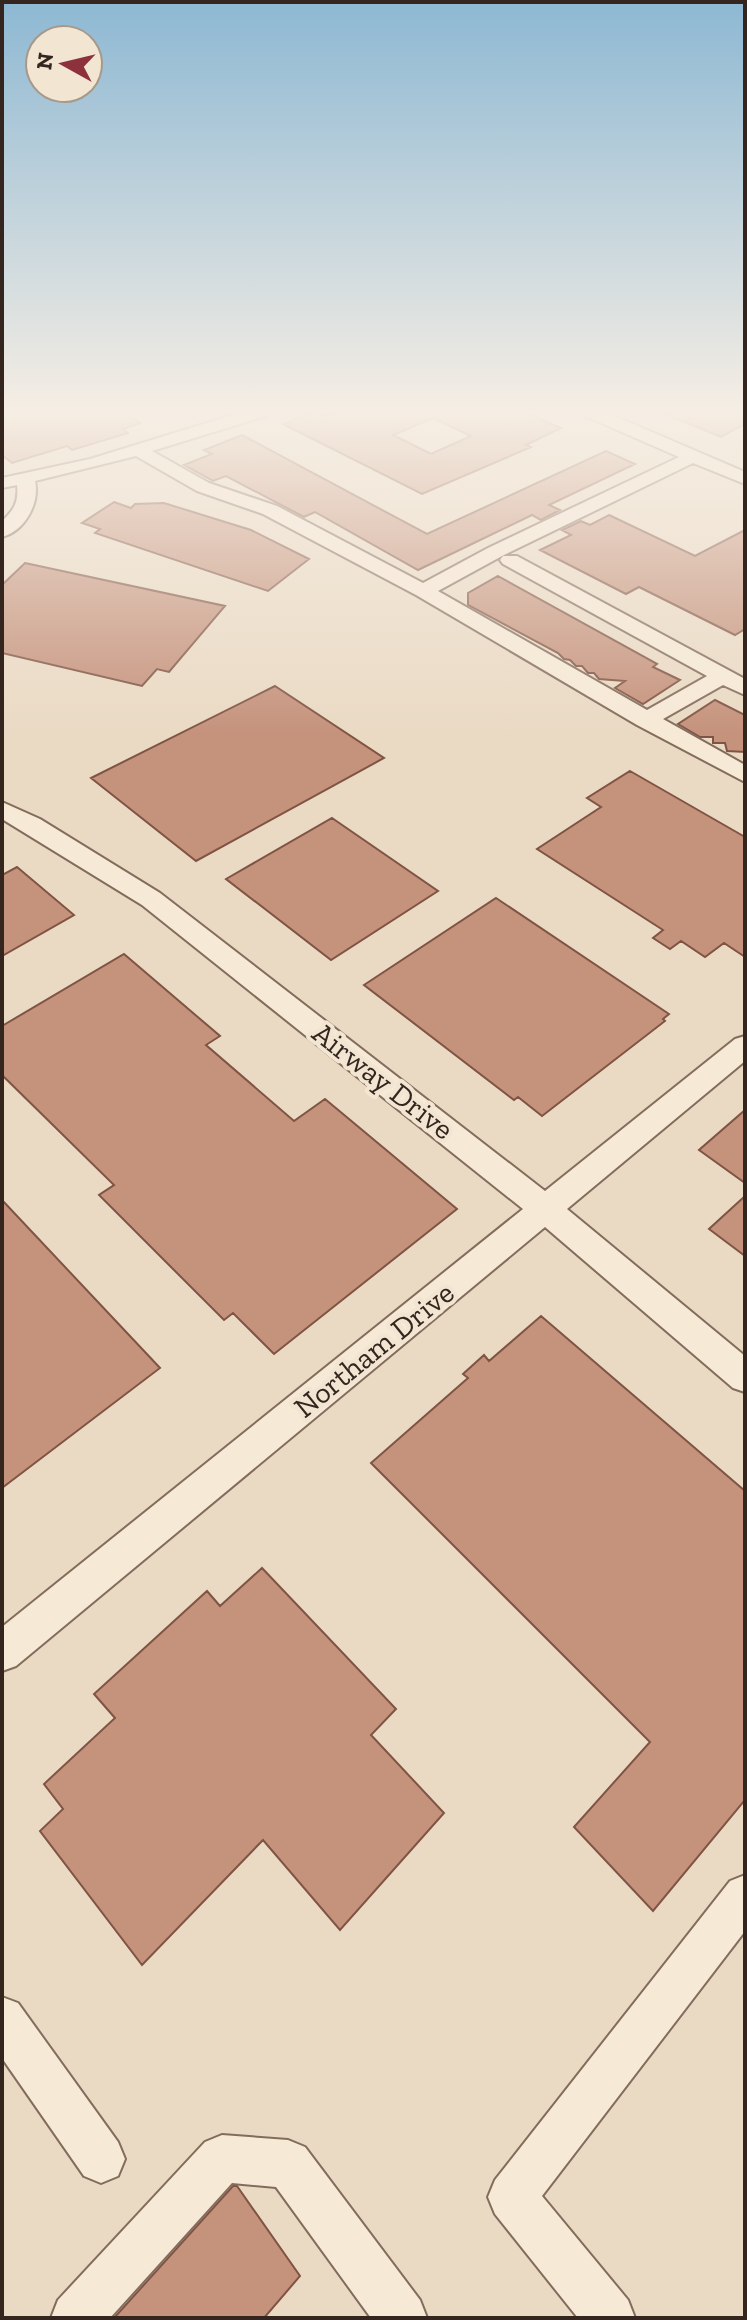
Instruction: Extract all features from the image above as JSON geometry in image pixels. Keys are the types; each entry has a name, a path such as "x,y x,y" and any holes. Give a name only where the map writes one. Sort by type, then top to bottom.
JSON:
{"street":[{"path":"288,519 423,591 745,775"},
{"path":"423,591 567,519"},
{"path":"510,560 745,688"},
{"path":"645,720 722,676"},
{"name":"Airway Drive","path":"2,810 31,824 151,899 547,1210 745,1377"},
{"name":"Northam Drive","path":"2,1652 745,1046"},
{"path":"610,2318 512,2197 745,1896"},
{"path":"2,2019 101,2159"},
{"path":"76,2318 222,2159 288,2164 402,2318"}],"building":[{"path":"88,519 216,519 251,530 309,559 268,591 95,533 100,529 82,523"},
{"path":"328,519 399,519 427,534 459,519 523,519 418,570"},
{"path":"601,519 618,519 695,556 745,530 745,629 735,635 639,587 626,594 540,550 571,535 562,530 581,521 590,525"},
{"path":"25,563 225,606 169,672 157,669 142,686 2,653 2,585"},
{"path":"498,576 657,664 653,667 680,680 643,704 615,688 625,681 599,679 582,666 576,666 558,653 468,605 468,593"},
{"path":"275,686 384,758 196,861 91,778"},
{"path":"715,700 745,715 745,752 727,751 725,743 713,743 713,737 700,737 678,724"},
{"path":"630,771 745,837 745,957 724,943 705,957 681,941 670,949 653,938 663,930 537,849 601,807 587,798"},
{"path":"332,818 438,891 331,960 226,879"},
{"path":"17,867 74,915 2,956 2,875"},
{"path":"496,898 669,1014 663,1019 665,1021 542,1116 518,1097 514,1100 364,985"},
{"path":"124,954 220,1036 206,1045 294,1121 325,1099 457,1209 274,1354 233,1313 224,1320 99,1195 114,1185 2,1075 2,1026"},
{"path":"745,1110 745,1183 699,1150"},
{"path":"745,1196 745,1256 709,1229"},
{"path":"2,1200 160,1368 2,1488"},
{"path":"541,1316 745,1491 745,1800 653,1911 574,1827 650,1742 371,1463 468,1378 463,1374 484,1355 489,1361"},
{"path":"262,1568 396,1709 371,1735 444,1813 340,1930 263,1840 142,1965 40,1831 63,1809 44,1784 115,1718 94,1694 207,1591 220,1606"},
{"path":"233,2186 237,2186 300,2276 264,2318 114,2318"}]}
